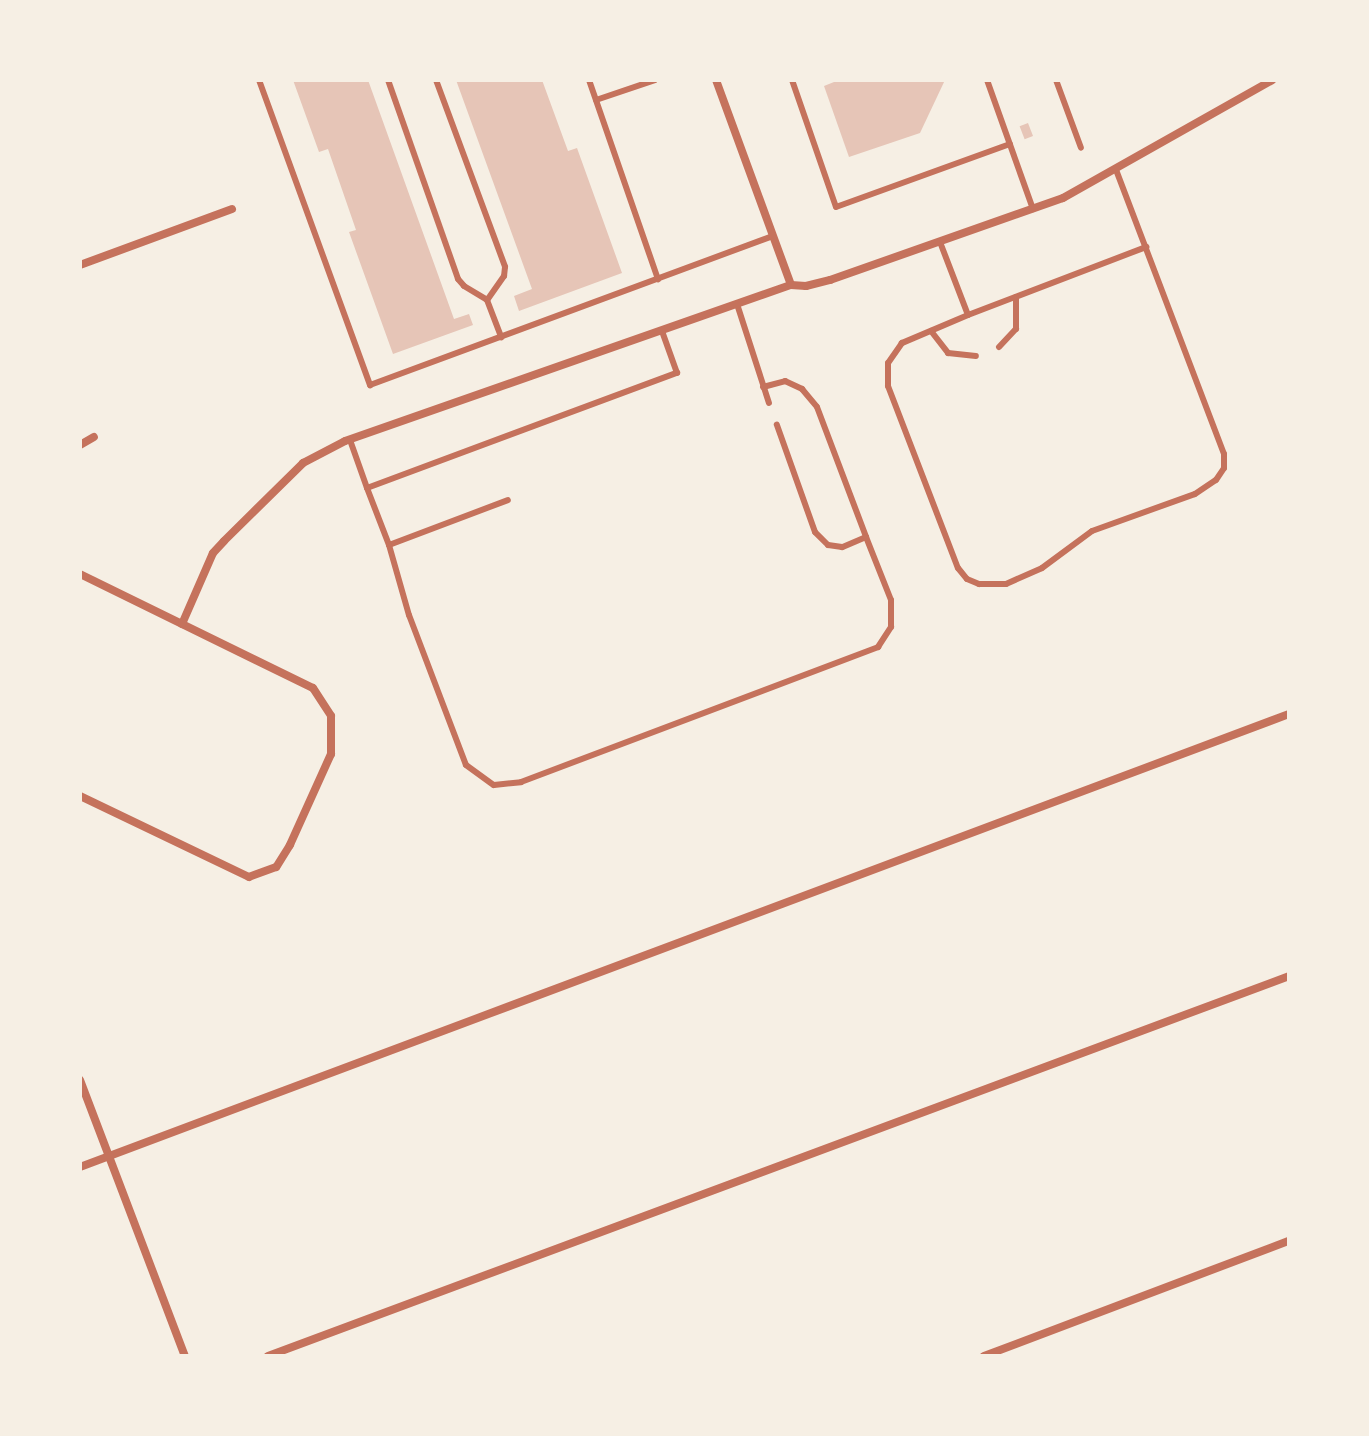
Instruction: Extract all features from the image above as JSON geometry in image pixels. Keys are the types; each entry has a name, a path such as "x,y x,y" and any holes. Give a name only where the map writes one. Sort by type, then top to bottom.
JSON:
{"street":[{"path":"716,80 791,285"},
{"path":"182,624 213,553 303,463 350,440 791,285 816,285 1033,209 1116,170 1272,80"},
{"path":"80,265 232,209"},
{"path":"80,445 94,437"},
{"path":"80,574 313,688 331,716 331,754 290,845 276,867 249,877 80,796"},
{"path":"80,1167 1289,714"},
{"path":"268,1356 1289,976"},
{"path":"80,1080 185,1356"},
{"path":"984,1356 1289,1241"}],"lane":[{"path":"259,80 370,385 773,236"},
{"path":"388,80 458,279 487,300 501,337"},
{"path":"436,80 505,267 504,276 487,300"},
{"path":"589,80 658,279"},
{"path":"596,100 655,80"},
{"path":"792,80 836,207 1010,144"},
{"path":"987,80 1033,209"},
{"path":"1056,80 1081,148"},
{"path":"1116,170 1146,247 1224,454 1224,468 1216,480 1195,494 1092,531 1042,568 1006,584 979,584 967,579 958,568 888,386 888,363 902,343 1146,247"},
{"path":"940,242 968,315"},
{"path":"999,347 1016,329 1016,297"},
{"path":"737,304 769,403"},
{"path":"367,488 677,373 662,331"},
{"path":"931,331 948,353 976,356"},
{"path":"350,440 389,545 409,615 466,765 494,785 521,782 878,647 891,627 891,600 817,407 802,389 785,381 763,387"},
{"path":"777,425 815,532 828,545 842,547 866,537"},
{"path":"389,545 508,500"}],"building":[{"path":"293,80 368,80 454,319 469,314 473,325 393,354 349,232 356,230 328,149 319,152"},
{"path":"456,80 542,80 568,151 577,148 622,273 519,311 514,296 532,289"},
{"path":"839,80 945,80 920,133 849,157 824,86"},
{"path":"1028,123 1033,136 1025,139 1020,126"}]}
